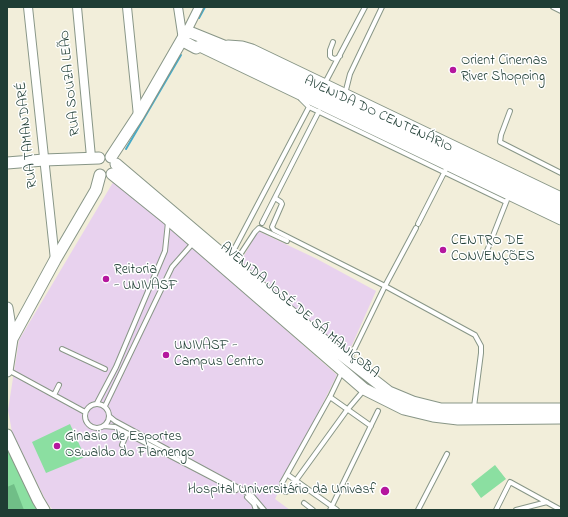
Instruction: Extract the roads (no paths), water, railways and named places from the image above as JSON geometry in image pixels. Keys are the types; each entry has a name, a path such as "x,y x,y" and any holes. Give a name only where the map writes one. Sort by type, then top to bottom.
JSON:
{"main road":[{"path":"95,157 96,171 100,175 106,177 138,116 185,36 200,44"},
{"path":"175,54 179,50 200,44 242,47 252,50 561,198"},
{"name":"AVENIDA DO CENTENÁRIO","path":"200,44 447,168 511,194 561,219"},
{"path":"224,46 409,135 511,194 561,209"},
{"path":"406,123 409,135"},
{"path":"7,163 105,155 113,165"},
{"name":"AVENIDA JOSÉ DE SÁ MANIÇOBA","path":"113,165 389,392 413,402 441,409 561,409"},
{"name":"AVENIDA JOSÉ DE SÁ MANIÇOBA","path":"113,165 169,220 364,390 404,409 433,416 458,418 561,418"},
{"path":"10,343 55,260 96,190 100,175"},
{"path":"7,308 10,343 7,371"},
{"path":"342,371 349,360"},
{"path":"364,390 372,378"},
{"path":"7,435 44,510"}],"street":[{"name":"RUA TAMANDARÉ","path":"28,7 55,260"},
{"name":"RUA SOUZA LEÃO","path":"76,7 95,157"},
{"path":"127,7 138,116"},
{"path":"178,7 185,36"},
{"path":"185,36 199,7"}],"lane":[{"path":"323,84 328,81 364,7"},
{"path":"345,94 348,79 381,7"},
{"path":"553,7 561,11"},
{"path":"333,42 330,50 330,56 336,59 340,56"},
{"path":"294,91 309,107 447,168 385,286 349,360"},
{"path":"231,262 309,107"},
{"path":"262,223 318,111"},
{"path":"510,111 500,142 561,173"},
{"path":"485,256 511,194"},
{"path":"274,198 282,204 272,226 274,230 385,286 475,335 478,340 481,353 474,409"},
{"path":"98,403 105,406 108,410 108,422 104,426 98,428 90,427 85,420 85,412 90,406 98,403 116,367 165,251 169,220"},
{"path":"231,262 259,228 287,241"},
{"path":"105,406 172,267 194,242"},
{"path":"62,349 105,369"},
{"path":"7,371 85,412"},
{"path":"342,371 330,397 281,486 284,492 288,491 296,481 347,410 364,390"},
{"path":"54,395 59,385"},
{"path":"330,397 371,426"},
{"path":"331,508 378,411"},
{"path":"109,416 128,431 245,495 253,502 256,510"},
{"path":"104,426 128,431 246,492 253,497 264,510"},
{"path":"122,445 128,431"},
{"path":"418,510 447,454"},
{"path":"288,475 331,508 337,510"},
{"path":"496,510 510,482 561,510"},
{"path":"516,510 548,502"},
{"path":"304,503 313,510"}],"waterway":[{"path":"199,18 205,7"},
{"path":"126,149 181,55"}],"place":[{"name":"Orient Cinemas River Shopping","path":"453,70"},
{"name":"CENTRO DE CONVENÇÕES","path":"443,250"},
{"name":"Reitoria - UNIVASF","path":"106,279"},
{"name":"UNIVASF - Campus Centro","path":"166,355"},
{"name":"Ginasio de Esportes Oswaldo do Flamengo","path":"57,446"},
{"name":"Hospital Universitário da Univasf","path":"385,491"}]}
